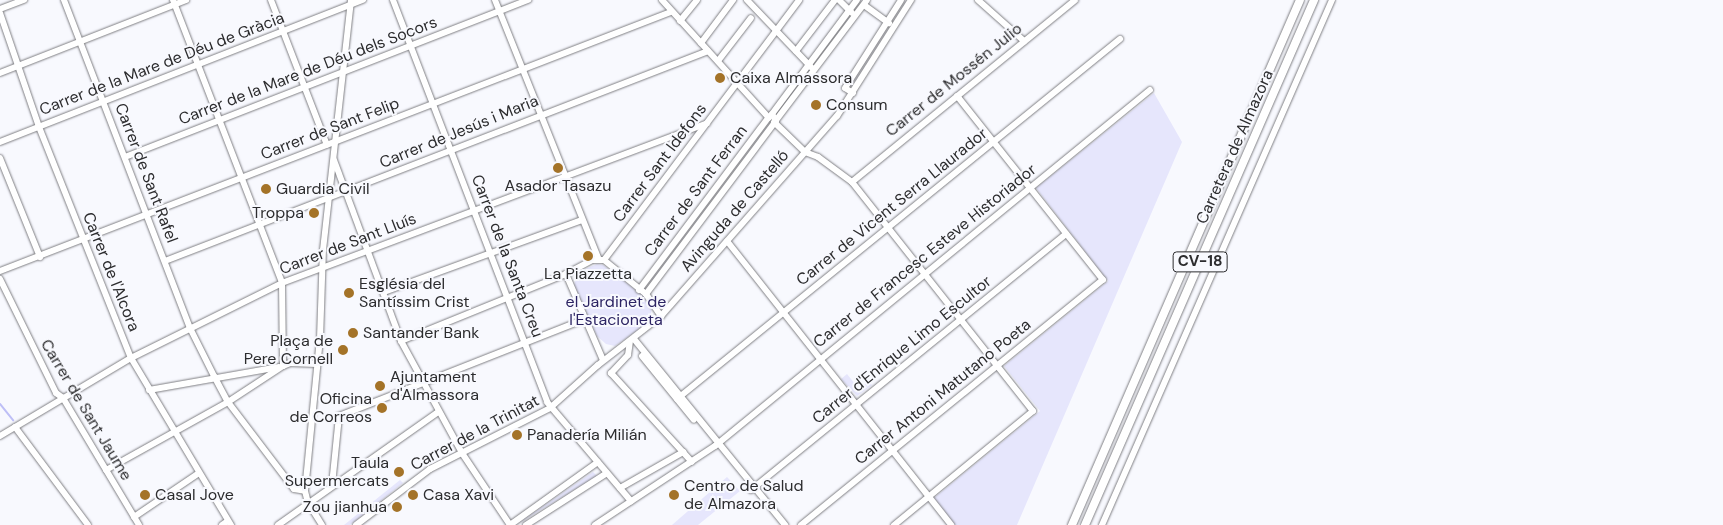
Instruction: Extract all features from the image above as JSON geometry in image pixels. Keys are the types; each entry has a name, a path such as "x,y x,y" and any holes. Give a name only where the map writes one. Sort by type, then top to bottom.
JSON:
{"main road":[{"name":"Carretera de Almazora","path":"1072,525 1300,0"},
{"name":"Carretera de Almazora","path":"1085,525 1314,0"}],"street":[{"path":"0,11 24,0"},
{"name":"Carrer de Sant Rafel","path":"64,0 190,328 228,402 294,488 305,491"},
{"path":"0,73 80,42 174,2 186,0"},
{"path":"271,0 327,145"},
{"name":"Carrer de la Mare de Déu de Gràcia","path":"0,142 104,103 351,2 363,0"},
{"name":"Carrer de la Santa Creu","path":"393,0 509,297 550,408 631,501"},
{"path":"495,0 582,220 601,260 646,294 661,316"},
{"name":"Carrer de la Mare de Déu dels Socors","path":"125,157 528,0"},
{"path":"662,0 700,43 805,152 818,157 852,182 1033,411 894,525"},
{"path":"680,21 697,0"},
{"path":"700,43 732,0"},
{"path":"747,0 814,70"},
{"name":"Carrer Sant Idefons","path":"601,260 799,0"},
{"path":"796,51 837,0 855,16"},
{"name":"Carrer de Sant Ferran","path":"646,294 774,119 809,65 857,0"},
{"path":"853,93 845,88 901,0"},
{"name":"Avinguda de Castelló","path":"603,360 632,340 661,316 805,152 853,93 911,0"},
{"path":"978,0 1024,41"},
{"name":"Carrer de Mossén Julio","path":"852,182 1074,0"},
{"path":"1102,525 1332,0"},
{"path":"174,2 282,283 283,366"},
{"path":"322,525 308,503 305,491 320,339 322,269 351,2"},
{"path":"866,2 895,26"},
{"name":"Carrer de Sant Ferran","path":"639,290 866,2"},
{"name":"Carrer de l'Alcora","path":"0,11 38,127 131,358 230,523"},
{"name":"Carrer de Sant Felip","path":"0,271 671,12"},
{"path":"718,61 751,18"},
{"name":"Carrer de Vicent Serra Llaurador","path":"679,398 1120,39"},
{"name":"Carrer de Jesús i Maria","path":"165,261 259,223 345,193 451,149 708,51"},
{"name":"Carrer de Francesc Esteve Historiador","path":"595,525 717,444 1150,90"},
{"path":"957,96 1066,234"},
{"name":"Carrer de Sant Lluís","path":"0,436 131,358 282,283 707,123"},
{"path":"0,158 40,257"},
{"path":"333,159 401,341 438,412 510,525 598,462"},
{"path":"384,292 582,220"},
{"name":"Carrer Antoni Matutano Poeta","path":"801,525 1103,280 1066,234"},
{"name":"Carrer d'Enrique Limo Escultor","path":"753,488 1066,234"},
{"path":"727,241 951,525"},
{"path":"401,341 601,260"},
{"path":"566,274 585,319 597,341 603,360"},
{"name":"Carrer de Sant Jaume","path":"0,280 25,336 56,393 63,398 140,525"},
{"name":"Carrer de Sant Ferran","path":"646,281 652,286"},
{"path":"332,485 338,416 424,384 585,319"},
{"path":"632,340 753,488 786,525"},
{"name":"Avinguda de Castelló","path":"632,340 628,355 611,373 683,452"},
{"path":"597,341 610,355"},
{"name":"Carrer de la Trinitat","path":"356,525 424,473 550,408 603,360"},
{"path":"106,470 228,402 283,366 290,363 317,366"},
{"path":"149,390 214,376 283,366"},
{"path":"278,525 332,485 438,412"},
{"path":"15,427 88,525"},
{"path":"620,488 683,452 692,462"},
{"path":"134,517 199,473"},
{"path":"526,525 607,473"},
{"path":"753,488 780,525"},
{"path":"222,525 230,523"}],"green space":[{"path":"1154,93 1182,142 1017,525 955,525 934,498 1040,411 1004,366 1108,281 1036,188"},
{"name":"el Jardinet de l'Estacioneta","path":"597,264 603,265 645,297 652,308 649,322 615,346 606,344 597,336 574,285 579,272"},
{"path":"847,374 859,389 868,381 872,385 857,396 841,379"},
{"path":"593,472 597,476 516,525"},
{"path":"727,477 740,491 698,525 672,525"},
{"path":"400,480 403,483 350,525 344,525"}],"waterway":[{"path":"0,404 13,420"}],"place":[{"name":"Caixa Almassora","path":"720,78"},
{"name":"Consum","path":"816,105"},
{"name":"Asador Tasazu","path":"558,168"},
{"name":"Guardia Civil","path":"266,189"},
{"name":"Troppa","path":"314,213"},
{"name":"La Piazzetta","path":"588,256"},
{"name":"Església del Santíssim Crist","path":"349,293"},
{"name":"Santander Bank","path":"353,333"},
{"name":"Plaça de Pere Cornell","path":"343,350"},
{"name":"Ajuntament d'Almassora","path":"380,386"},
{"name":"Oficina de Correos","path":"382,408"},
{"name":"Panadería Milián","path":"517,435"},
{"name":"Taula Supermercats","path":"399,472"},
{"name":"Casal Jove","path":"145,495"},
{"name":"Casa Xavi","path":"413,495"},
{"name":"Centro de Salud de Almazora","path":"674,495"},
{"name":"Zou jianhua","path":"397,507"}]}
